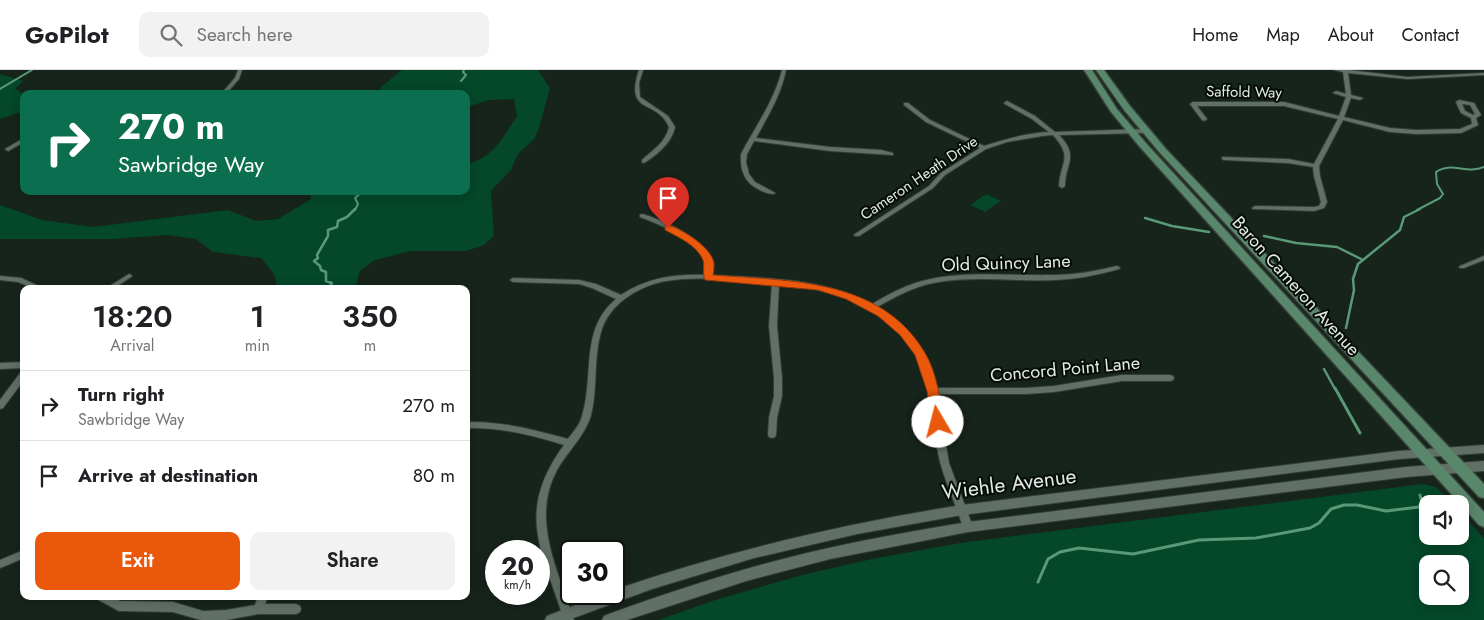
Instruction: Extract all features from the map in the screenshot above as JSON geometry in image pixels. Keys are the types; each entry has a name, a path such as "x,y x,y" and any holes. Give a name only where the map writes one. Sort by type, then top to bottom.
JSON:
{"main road":[{"name":"Baron Cameron Avenue","path":"1088,70 1131,132 1484,521"},
{"name":"Baron Cameron Avenue","path":"1100,70 1146,131 1484,493"},
{"name":"Wiehle Avenue","path":"552,620 568,617 681,574 763,550 900,520 962,510 1422,454 1484,450"},
{"name":"Wiehle Avenue","path":"609,620 721,582 830,552 968,528 1406,472 1484,466"}],"street":[{"path":"227,90 238,78 240,70"},
{"path":"640,70 637,83 638,97 644,103 664,114 672,127 670,136 666,141 644,161"},
{"path":"772,193 750,183 744,174 744,154 777,93 784,70"},
{"path":"1336,70 1407,78 1484,74"},
{"path":"1255,208 1314,209 1322,207 1324,202 1316,166 1341,118 1349,96 1345,72"},
{"path":"1336,93 1360,98"},
{"path":"1007,103 1039,120 1063,145 1068,154 1068,162 1061,177 1062,186"},
{"path":"906,104 928,121 984,148"},
{"name":"Saffold Way","path":"1204,119 1193,104 1284,104 1390,130 1443,133 1471,128 1474,125 1473,117"},
{"name":"Cameron Heath Drive","path":"857,235 932,187 943,174 984,148 1029,136 1052,133 1146,131"},
{"path":"753,139 810,147 891,154"},
{"path":"8,149 20,142"},
{"path":"1224,158 1288,160 1316,166"},
{"path":"642,216 660,223 687,238 701,249 709,261 708,277"},
{"path":"1462,267 1484,258"},
{"name":"Old Quincy Lane","path":"872,307 898,290 940,279 973,276 1084,276 1117,268"},
{"path":"114,285 129,276"},
{"path":"568,617 543,539 540,510 548,478 586,417 597,329 606,314 621,298 640,287 663,279 708,277 802,284 834,291 872,307 894,322 913,343 926,369 933,391 945,462 968,528"},
{"path":"0,278 19,280 32,285"},
{"path":"513,280 579,282 594,286 621,298"},
{"path":"772,435 773,418 778,396 773,326 776,282"},
{"path":"0,366 20,365"},
{"name":"Concord Point Lane","path":"933,391 1026,391 1054,389 1122,378 1170,378"},
{"path":"0,406 20,379"},
{"path":"470,425 499,425 526,429 570,443"},
{"path":"0,564 20,556"},
{"path":"108,600 119,606 173,607 203,616 258,609 296,609"},
{"path":"258,609 261,600"}],"green space":[{"path":"402,70 538,70 550,88 534,139 518,154 511,170 491,191 494,236 484,245 466,251 409,251 373,261 360,271 356,285 277,285 274,274 261,258 213,252 196,239 167,235 113,239 0,239 0,205 42,220 93,227 228,210 256,221 278,219 311,199 310,195 470,195 470,163 491,152 501,140 517,116 514,99 488,100 470,107 470,90 381,90 381,87"},
{"path":"0,74 23,81 15,89 20,92 20,112 0,119"},
{"path":"986,194 1001,201 985,212 970,205"},
{"path":"1422,484 1436,487 1444,495 1419,495 1419,545 1469,545 1469,522 1484,538 1484,620 659,620 712,601 802,575 872,559 960,543"}],"waterway":[{"path":"0,89 32,70"},
{"path":"461,81 466,75 463,72 464,70"},
{"path":"1417,210 1440,198 1443,194 1437,184 1436,172 1447,168 1471,170 1484,167"},
{"path":"355,210 358,204 355,198 358,195"},
{"path":"331,285 332,283 326,281 326,272 321,270 320,266 314,261 318,258 317,255 328,236 328,230 337,227 338,221 347,217 355,209"},
{"path":"1363,260 1400,230 1404,217 1420,209"},
{"path":"1145,218 1172,226 1209,232"},
{"path":"1264,236 1296,243 1337,247 1363,260"},
{"path":"1346,328 1354,290 1353,279 1358,264 1363,260"},
{"path":"1324,369 1335,389"},
{"path":"1335,388 1360,433"},
{"path":"1038,582 1048,559 1060,552 1079,548 1133,554 1199,540 1256,538 1310,528 1319,523 1331,509 1344,505 1357,505 1386,511 1419,507"}],"route":[{"path":"668,228 694,243 707,256 709,261 708,277 802,284 818,287 850,296 872,307 894,322 913,343 920,354 933,391 938,422"}]}
